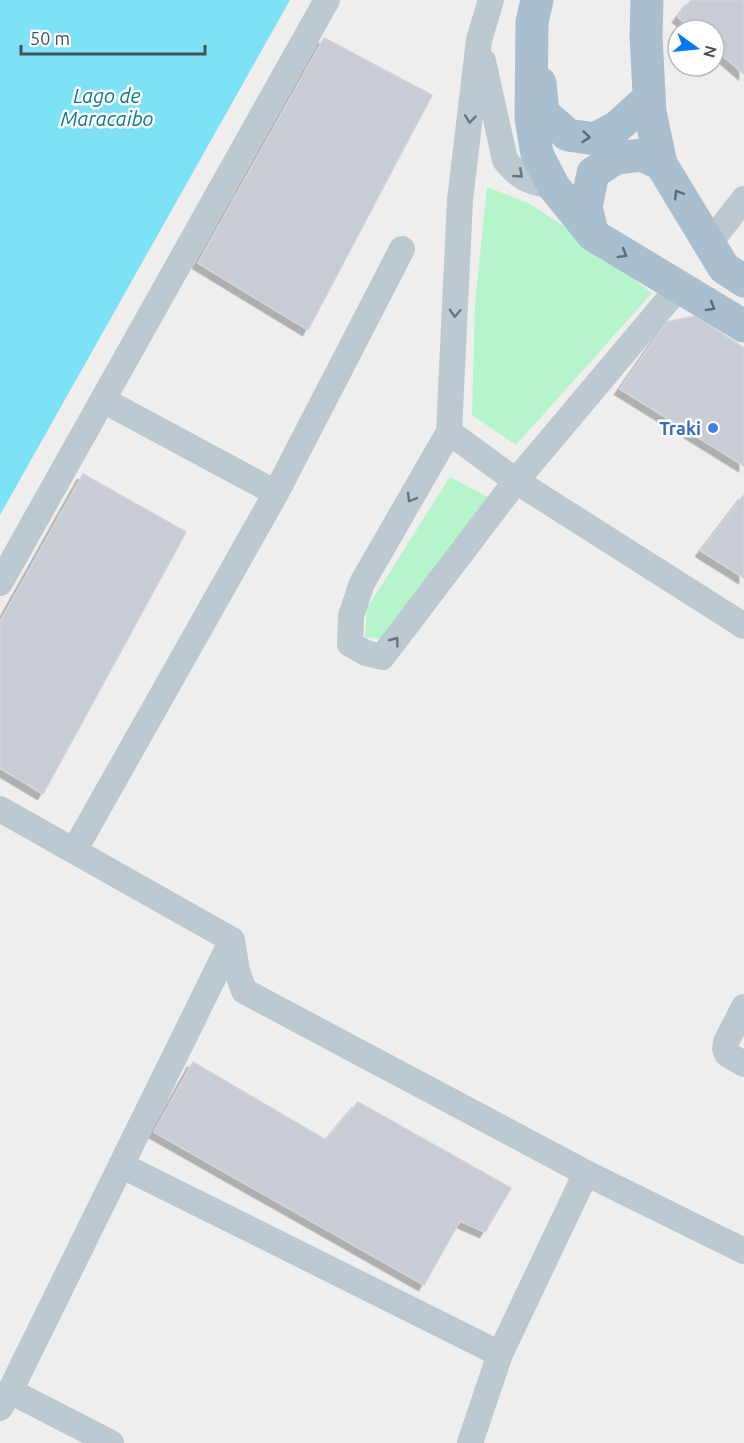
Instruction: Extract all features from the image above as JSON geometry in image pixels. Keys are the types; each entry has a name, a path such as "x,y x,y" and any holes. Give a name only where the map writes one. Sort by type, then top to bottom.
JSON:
{"main road":[{"path":"647,0 646,36 650,112 660,164 724,268 744,281"},
{"path":"535,11 543,113 568,135 595,139 617,127 649,98"},
{"path":"535,11 531,118 537,154 554,187 593,235 744,326"},
{"path":"593,235 586,207 593,173 616,158 642,155 660,164"}],"street":[{"path":"0,583 327,0"},
{"path":"491,0 479,40 460,200 449,432 362,582 351,615 350,644 366,653 382,657 516,481 679,287"},
{"path":"479,40 506,160 526,180 554,187"},
{"path":"708,245 744,199"},
{"path":"74,851 276,493 402,249"},
{"path":"103,400 276,493"},
{"path":"449,432 516,481 744,626"},
{"path":"0,809 232,940"},
{"path":"111,1443 5,1400 232,940"},
{"path":"232,940 237,971 244,991 586,1173 744,1251"},
{"path":"744,1007 726,1042 725,1049 727,1054 744,1064"},
{"path":"121,1165 500,1354"},
{"path":"470,1443 500,1354 586,1173"}],"green space":[{"path":"487,187 530,204 562,225 652,293 516,445 472,415 475,303"},
{"path":"450,477 488,497 383,639 365,637 367,608"}],"water":[{"name":"Lago de Maracaibo","path":"0,0 290,0 0,515"}],"building":[{"path":"691,0 744,0 744,74 726,58 726,18 678,17"},
{"path":"324,38 432,95 308,330 198,263"},
{"name":"Traki","path":"695,316 744,348 744,466 620,389 667,322"},
{"path":"83,474 186,532 43,794 0,768 0,622"},
{"path":"744,495 744,578 701,551"},
{"path":"193,1062 326,1140 358,1102 511,1188 485,1232 460,1221 424,1285 154,1132"}],"place":[{"name":"Traki","path":"713,428"}]}
